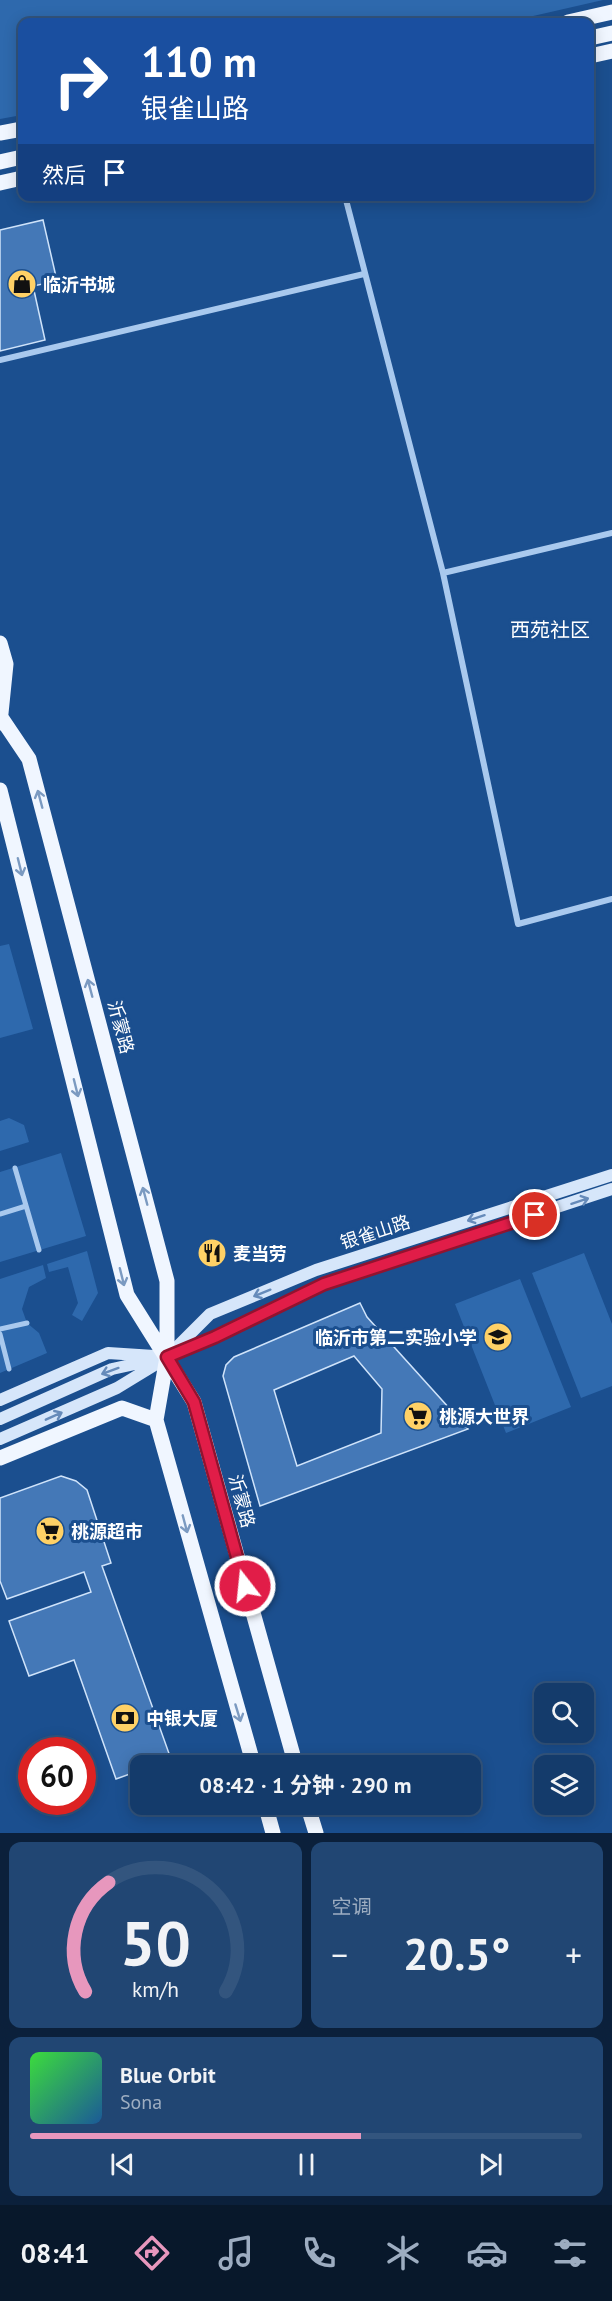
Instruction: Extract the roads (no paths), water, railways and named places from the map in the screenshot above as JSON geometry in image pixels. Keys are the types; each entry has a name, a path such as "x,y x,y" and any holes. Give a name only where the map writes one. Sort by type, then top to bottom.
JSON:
{"main road":[{"path":"586,18 612,12"},
{"path":"594,37 612,33"},
{"path":"594,55 612,51"},
{"path":"0,133 18,130"},
{"path":"0,162 18,158"},
{"path":"0,183 18,179"},
{"name":"沂蒙路","path":"0,643 6,664 0,718 29,759 167,1281 167,1357 156,1420 251,1755"},
{"name":"沂蒙路","path":"0,790 127,1295 194,1402 293,1755"},
{"name":"银雀山路","path":"0,1419 112,1369 167,1357 210,1314 316,1270 612,1175"},
{"name":"银雀山路","path":"0,1439 117,1388 167,1357 215,1337 324,1284 612,1189"},
{"path":"0,1400 108,1353 167,1357"},
{"path":"0,1458 109,1411 122,1408 156,1420"},
{"path":"268,1815 273,1833"},
{"path":"311,1815 316,1833"}],"street":[{"path":"346,201 443,573 518,924 612,899"},
{"path":"0,360 364,274"},
{"path":"443,573 612,532"},
{"path":"15,1168 39,1250"},
{"path":"0,1214 26,1206"},
{"path":"0,1329 27,1323"},
{"path":"0,1334 9,1369"}],"place":[{"name":"临沂书城","path":"22,284"},
{"name":"麦当劳","path":"212,1253"},
{"name":"临沂市第二实验小学","path":"498,1337"},
{"name":"桃源大世界","path":"418,1416"},
{"name":"桃源超市","path":"50,1531"},
{"name":"中银大厦","path":"125,1718"}],"district":[{"name":"西苑社区","path":"550,630"}]}
